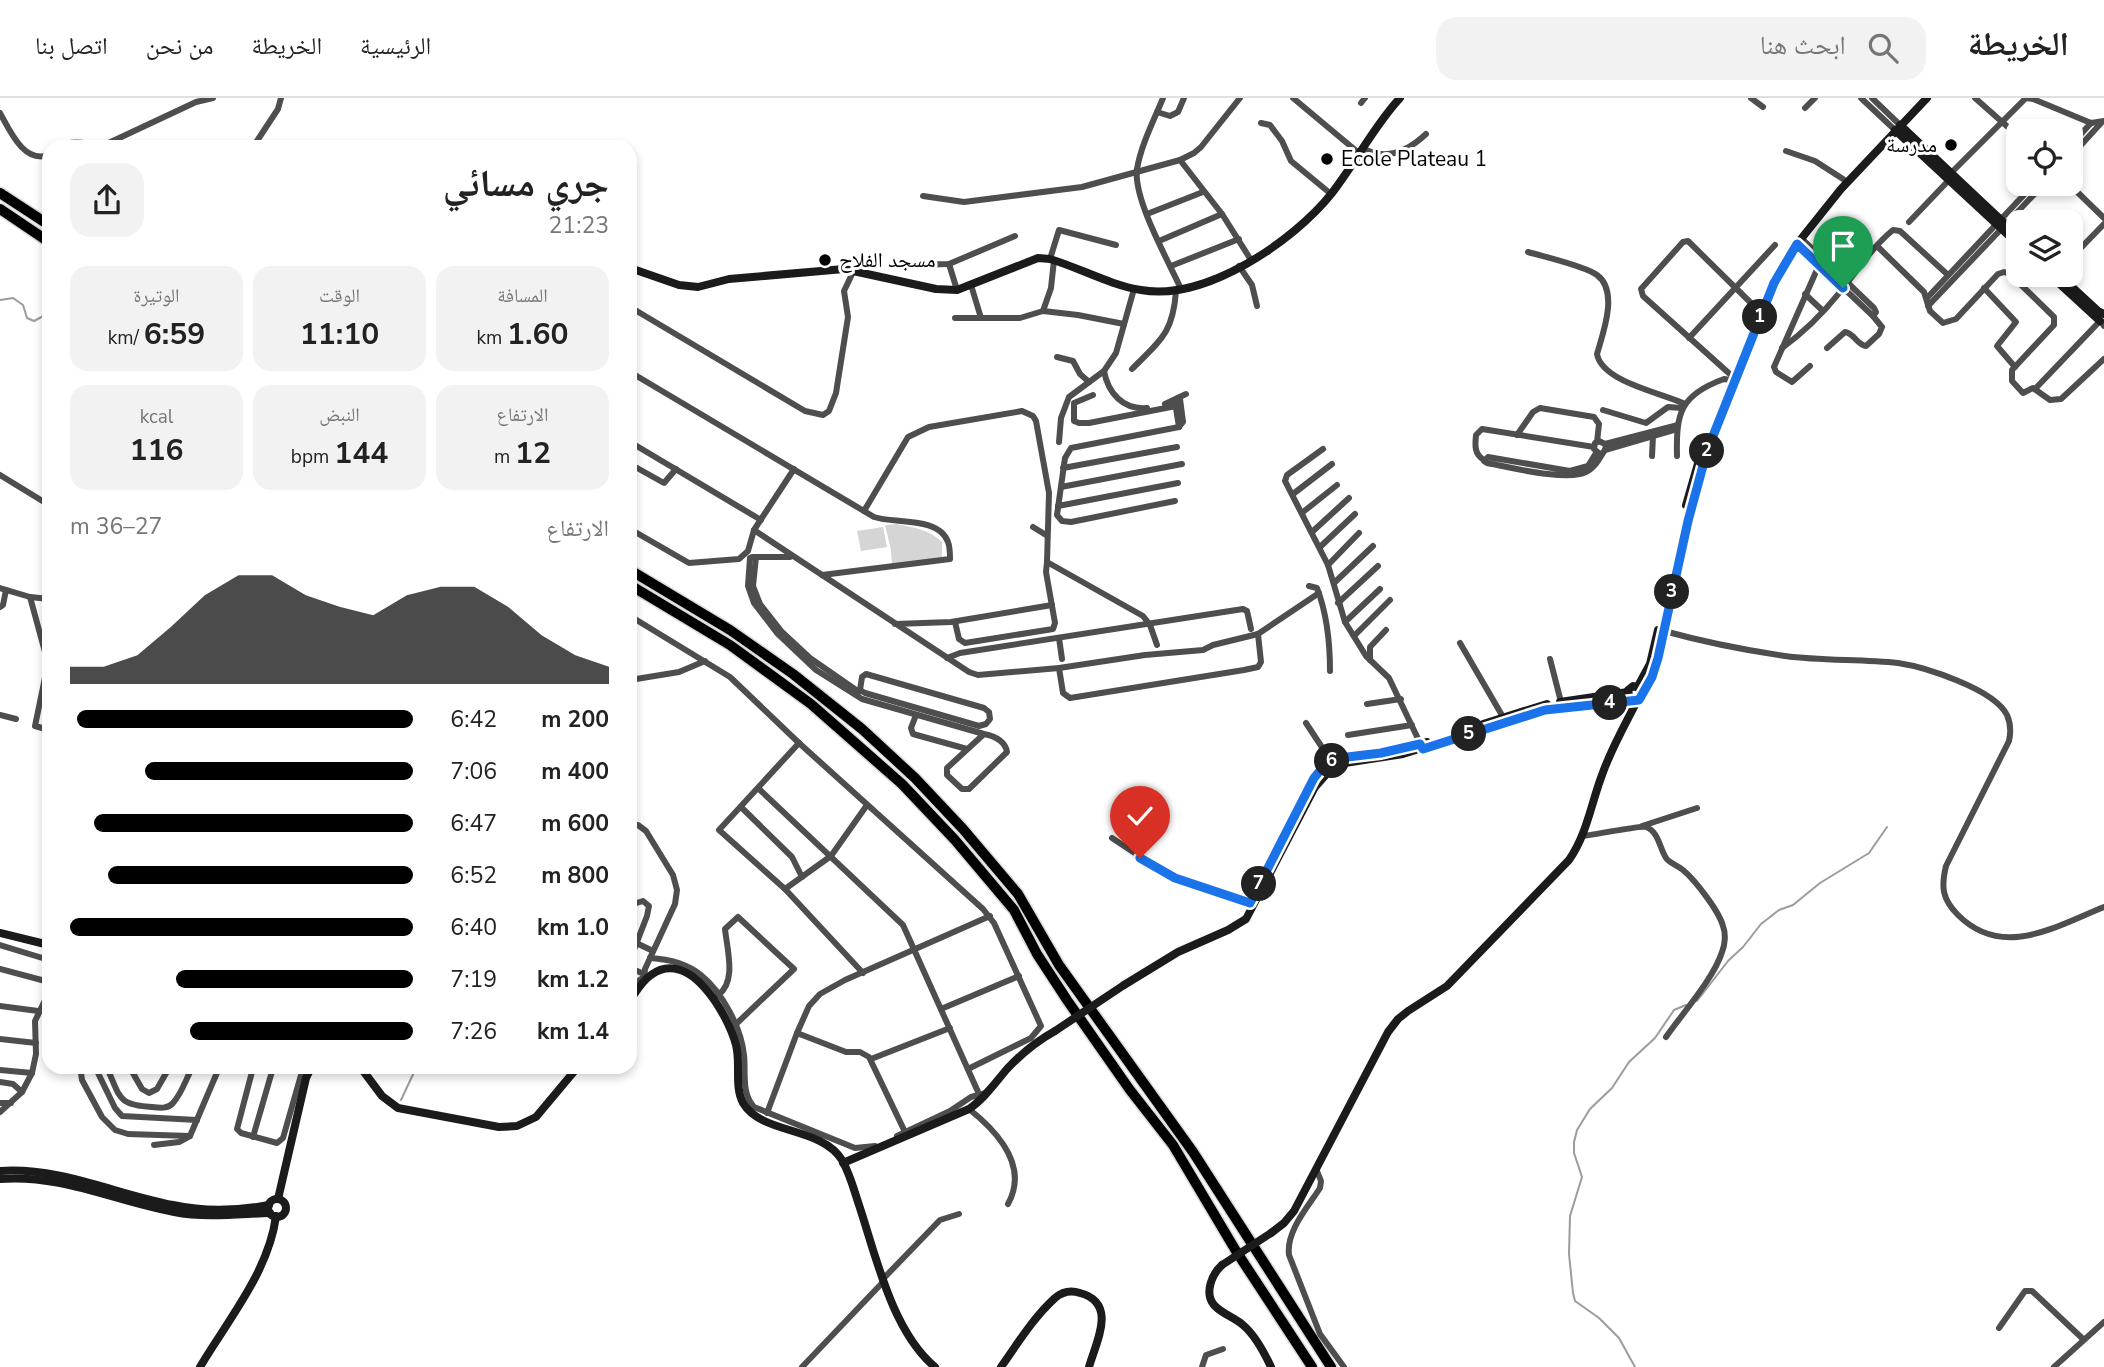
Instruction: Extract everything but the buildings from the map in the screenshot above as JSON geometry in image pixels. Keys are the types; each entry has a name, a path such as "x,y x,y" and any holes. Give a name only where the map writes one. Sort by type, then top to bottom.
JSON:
{"highway":[{"path":"0,193 42,220"},
{"path":"0,209 42,237"},
{"path":"637,574 730,630 803,682 862,729 915,778 963,829 1018,894 1059,965 1193,1152 1331,1367"},
{"path":"637,589 730,645 801,697 872,756 955,840 1014,911 1067,1000 1130,1090 1173,1145 1236,1251 1312,1367"}],"main road":[{"path":"1235,926 1250,903 1314,778 1331,761 1422,746 1545,710 1635,695 1655,667 1691,508 1707,451 1774,283 1799,242 1920,98"},
{"path":"1271,1367 1255,1339 1242,1324 1214,1305 1210,1282 1216,1270 1271,1233 1294,1212 1388,1032 1398,1019 1447,986 1569,860 1583,836 1603,771 1652,658 1694,474 1766,290 1783,257 1843,179 1927,98"},
{"path":"637,270 679,285 698,287 729,279 844,269 936,289 957,290 1038,258 1052,259 1134,289 1154,292 1178,290 1213,281 1251,260 1307,221 1362,152 1397,99"},
{"path":"1896,126 2006,230"},
{"path":"2001,224 2006,228"},
{"path":"2064,287 2103,320"},
{"path":"2072,287 2098,311 2103,320"},
{"path":"843,1163 969,1110 1019,1057 1040,1040 1178,952 1244,921 1315,786 1325,774 1345,763 1391,757 1503,717 1561,702 1635,695"},
{"path":"0,933 42,943"},
{"path":"637,988 644,977 673,969 698,980 718,1006 732,1034 739,1057 739,1089 745,1105 758,1118 827,1145 838,1154 884,1280 912,1340 935,1367"},
{"path":"200,1367 260,1270 270,1244 272,1211 278,1199 308,1074"},
{"path":"366,1074 382,1096 398,1108 499,1127 517,1126 536,1117 573,1074"},
{"path":"0,1171 53,1174 141,1198 196,1209 272,1211 282,1215 286,1209 284,1203 278,1199"},
{"path":"0,1179 61,1182 140,1205 187,1214 217,1216 272,1211"},
{"path":"1001,1367 1031,1324 1050,1303 1061,1294 1074,1292 1091,1297 1101,1311 1101,1332 1089,1367"}],"street":[{"path":"115,140 196,102 213,98"},
{"path":"258,140 278,109 281,98"},
{"path":"1132,369 1168,332 1178,290 1171,266 1147,214 1137,172 1163,98"},
{"path":"1157,112 1170,116 1178,112 1184,98"},
{"path":"923,195 964,202 1082,187 1180,160 1201,147 1240,98"},
{"path":"1293,98 1362,152 1392,154 1406,150 1426,134"},
{"path":"1751,98 1763,107"},
{"path":"1805,108 1815,98"},
{"path":"1861,98 1896,126"},
{"path":"1872,98 1896,126"},
{"path":"1975,98 2006,125"},
{"path":"1909,222 2022,100 2029,98 2091,124 2103,122"},
{"path":"0,113 26,151 42,158"},
{"path":"2083,143 2103,122"},
{"path":"1261,124 1270,125 1292,160 1331,194"},
{"path":"2083,132 2091,124"},
{"path":"1786,151 1815,161 1843,179"},
{"path":"1180,160 1222,214 1251,260"},
{"path":"1147,214 1203,192"},
{"path":"1928,306 2024,196"},
{"path":"1927,298 2031,196"},
{"path":"2081,196 2104,218"},
{"path":"1159,240 1222,214"},
{"path":"2083,246 2104,224"},
{"path":"1043,311 1051,288 1052,259 1059,230 1116,245"},
{"path":"1782,348 1823,311 1890,231 1898,230 1948,275"},
{"path":"911,265 949,264 1016,236"},
{"path":"1171,266 1238,239"},
{"path":"1731,378 1643,296 1643,285 1686,241 1752,304 1747,320"},
{"path":"1799,242 1819,265 1845,284"},
{"path":"1799,242 1875,310 1873,316 1882,330 1868,345 1862,345 1850,333 1845,332 1827,348"},
{"path":"1689,338 1774,245"},
{"path":"1877,246 1924,292 1928,306 1940,321 1949,323 1956,319 1998,274 2007,272 2055,319 2054,325 2015,366 2011,374 2014,384 2024,393 2031,388 2050,400 2062,399 2104,359"},
{"path":"1528,252 1599,277 1608,301 1598,360 1609,372 1684,406"},
{"path":"949,264 957,290"},
{"path":"1810,366 1790,382 1774,369 1819,265"},
{"path":"1239,266 1252,285 1256,306"},
{"path":"637,311 805,411 823,415 829,411 836,393 848,317 844,291 854,270"},
{"path":"971,285 981,318"},
{"path":"1984,288 2016,322 1997,346 2015,366"},
{"path":"1059,442 1061,418 1069,397 1104,371 1116,353 1134,289"},
{"path":"1805,294 1823,311"},
{"path":"955,318 1020,318 1043,311 1124,324"},
{"path":"2035,389 2103,320"},
{"path":"1057,357 1073,360 1080,374 1089,382"},
{"path":"1104,371 1112,394 1125,404 1141,408 1179,400"},
{"path":"637,376 864,511 883,520 918,522 936,529 948,541 950,559 822,575"},
{"path":"1677,456 1678,427 1684,406 1696,394 1715,382 1731,378"},
{"path":"1093,396 1074,403 1074,421 1089,422 1179,400"},
{"path":"1175,501 1066,523 1059,519 1058,506 1066,454 1075,447 1179,428 1183,422 1179,400"},
{"path":"1603,410 1646,423 1668,407 1684,406"},
{"path":"1517,435 1533,412 1543,408 1594,417 1598,424 1600,448 1586,467 1562,473 1488,457 1484,460 1476,450 1476,435 1479,430 1485,429 1517,435 1600,448 1678,427"},
{"path":"864,511 908,437 914,433 929,427 1023,411 1033,415 1049,493 1046,572 1055,623 1049,630 965,643 959,639 955,622"},
{"path":"1635,439 1678,427"},
{"path":"1652,456 1653,436"},
{"path":"637,446 761,520"},
{"path":"1063,468 1177,447"},
{"path":"1323,449 1286,477 1285,481 1328,565 1345,622 1370,660 1386,674 1401,699 1422,746"},
{"path":"1061,488 1182,464"},
{"path":"1293,494 1332,464"},
{"path":"637,468 664,484 676,469"},
{"path":"739,559 748,551 754,530 794,469"},
{"path":"0,475 42,501"},
{"path":"1058,506 1178,484"},
{"path":"1303,512 1337,485"},
{"path":"1312,532 1349,498"},
{"path":"1320,547 1355,514"},
{"path":"1033,527 1046,535"},
{"path":"754,530 978,676 1059,668 1145,655 1202,651 1254,631 1319,593"},
{"path":"637,533 689,563 769,556 787,556 799,560"},
{"path":"1328,565 1359,533"},
{"path":"769,556 773,543"},
{"path":"1334,583 1373,546"},
{"path":"753,557 749,591 762,615 786,643 816,670 858,693 916,715 984,734 1000,740 1007,752 965,789 946,772 947,768 984,734"},
{"path":"1047,562 1143,616 1150,625 1157,645"},
{"path":"1338,603 1378,566"},
{"path":"1309,586 1317,588 1319,593 1328,631 1330,671"},
{"path":"0,607 4,605 3,589 42,598"},
{"path":"1345,622 1380,589"},
{"path":"30,597 42,639"},
{"path":"1354,636 1390,600"},
{"path":"895,624 955,622 1052,605"},
{"path":"947,657 1243,609 1247,611 1261,659 1258,667 1161,686 1070,698 1063,693 1059,668"},
{"path":"637,620 730,677 990,916 1040,1023 1040,1029 1031,1038 968,1069"},
{"path":"1370,660 1370,648 1386,630"},
{"path":"1664,631 1784,656 1899,663 1977,690 1996,702 2006,713 2010,724 2009,741 1946,866 1942,888 1944,897 1969,925 2003,939 2018,939 2037,934 2104,907"},
{"path":"1059,638 1062,659"},
{"path":"1460,642 1503,717"},
{"path":"1550,659 1561,702"},
{"path":"637,679 679,672 705,661"},
{"path":"870,674 985,708 990,717 986,724 979,726 858,693 863,677 870,674"},
{"path":"1367,704 1401,699"},
{"path":"42,707 36,726 42,728"},
{"path":"0,715 16,719"},
{"path":"916,715 911,728 913,734 967,750"},
{"path":"1306,723 1331,761"},
{"path":"1348,734 1412,725"},
{"path":"799,743 719,830 785,889 863,972"},
{"path":"650,958 687,966 702,975 718,995 735,1025 743,1049 747,1097 754,1107 767,1113 859,1149 873,1147 983,1094 968,1069 901,922 759,789"},
{"path":"785,889 831,856 867,805"},
{"path":"741,807 792,857 802,877"},
{"path":"1583,836 1640,826 1697,808"},
{"path":"637,825 646,831 676,884 675,904 644,977 637,982"},
{"path":"1640,826 1647,827 1656,834 1667,860 1682,869 1692,880 1721,919 1724,929 1722,953 1666,1037"},
{"path":"1112,838 1168,875 1250,903"},
{"path":"637,903 643,901 649,906 647,916 637,934"},
{"path":"767,1113 809,1006 820,995 863,972 990,916"},
{"path":"718,995 725,990 729,979 725,929 738,917 794,969 735,1025"},
{"path":"637,943 653,951"},
{"path":"0,945 42,958"},
{"path":"0,969 42,980"},
{"path":"637,972 644,977"},
{"path":"942,1009 1019,976"},
{"path":"0,1112 22,1092 32,1073 36,1043 34,1026 42,1003"},
{"path":"0,1006 38,1010"},
{"path":"871,1059 950,1028"},
{"path":"797,1033 846,1052 863,1053 871,1059 905,1132"},
{"path":"0,1039 36,1043"},
{"path":"0,1070 32,1073"},
{"path":"81,1074 102,1117 115,1130 128,1134 190,1136"},
{"path":"98,1074 115,1108 122,1116 197,1120"},
{"path":"110,1074 121,1098 127,1104 162,1108 174,1102 189,1074"},
{"path":"133,1074 142,1089 149,1093 157,1089 166,1074"},
{"path":"154,1145 179,1142 190,1136 216,1074"},
{"path":"251,1074 237,1126 241,1133 275,1143 282,1140 301,1074"},
{"path":"253,1137 271,1074"},
{"path":"0,1082 13,1084 22,1092"},
{"path":"0,1103 10,1103"},
{"path":"969,1110 995,1135 1013,1159 1014,1187 1007,1205"},
{"path":"1317,1171 1321,1181 1320,1188 1293,1231 1288,1247 1289,1255 1321,1334 1344,1367"},
{"path":"802,1367 940,1220 959,1214"},
{"path":"1999,1328 2025,1291 2032,1291 2083,1339"},
{"path":"2054,1367 2104,1322"},
{"path":"1202,1367 1206,1355 1223,1349"}],"shaded area":[{"path":"896,524 921,530 937,538 942,542 942,557 892,565 885,525"},
{"path":"883,527 887,547 861,551 857,531"}],"waterway":[{"path":"0,300 13,298 23,305 27,318 34,321 42,317"},
{"path":"1697,1001 1761,924 1869,853 1887,827"},
{"path":"1635,1367 1619,1338 1599,1318 1575,1301 1569,1254 1570,1216 1582,1177 1574,1153 1574,1142 1577,1130 1590,1109 1612,1088 1629,1062 1655,1038 1674,1010 1686,1005"},
{"path":"401,1100 413,1074"}],"place":[{"name":"مدرسة","path":"1951,145"},
{"name":"Ecole Plateau 1","path":"1327,159"},
{"name":"مسجد الفلاح","path":"825,260"}],"route":[{"path":"1140,858 1175,878 1250,903 1314,778 1319,770 1331,761 1420,744 1423,749 1545,710 1639,700 1652,677 1658,658 1694,494 1707,451 1778,275 1797,244 1843,288"}]}
